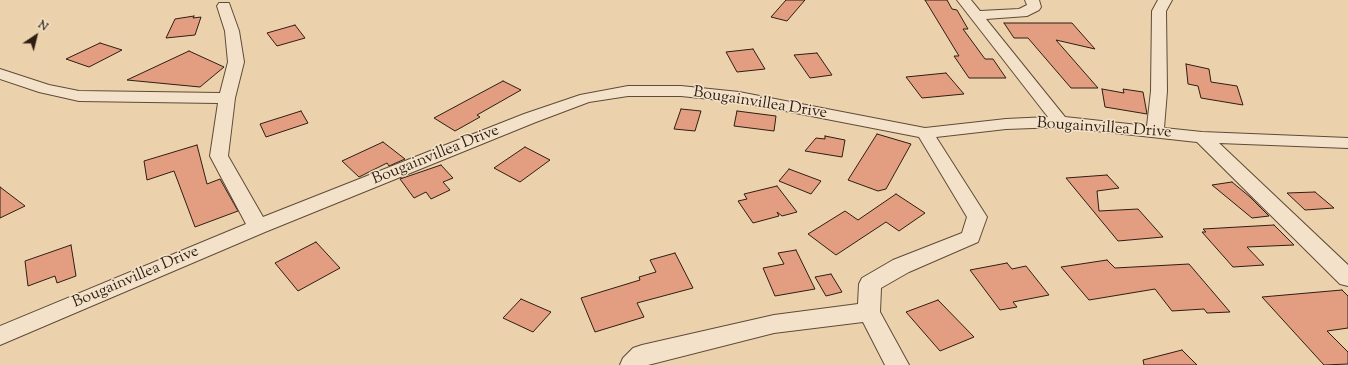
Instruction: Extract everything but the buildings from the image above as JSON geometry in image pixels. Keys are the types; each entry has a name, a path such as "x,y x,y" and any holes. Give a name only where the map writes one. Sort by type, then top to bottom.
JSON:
{"street":[{"path":"964,0 1060,122"},
{"path":"977,15 1022,13 1034,8 1032,0"},
{"path":"1154,131 1159,91 1159,11 1165,0"},
{"path":"224,6 232,31 236,62 228,98 219,156 258,227"},
{"path":"0,74 46,89 79,96 122,98 228,98"},
{"name":"Bougainvillea Drive","path":"0,336 258,227 530,118 586,98 628,91 681,91 739,97 925,133 1006,124 1060,122 1202,137 1348,143"},
{"path":"897,365 869,312 870,284 901,266 970,237 977,217 925,133"},
{"path":"1202,137 1348,278"},
{"path":"632,365 642,355 774,324 869,312"}]}
